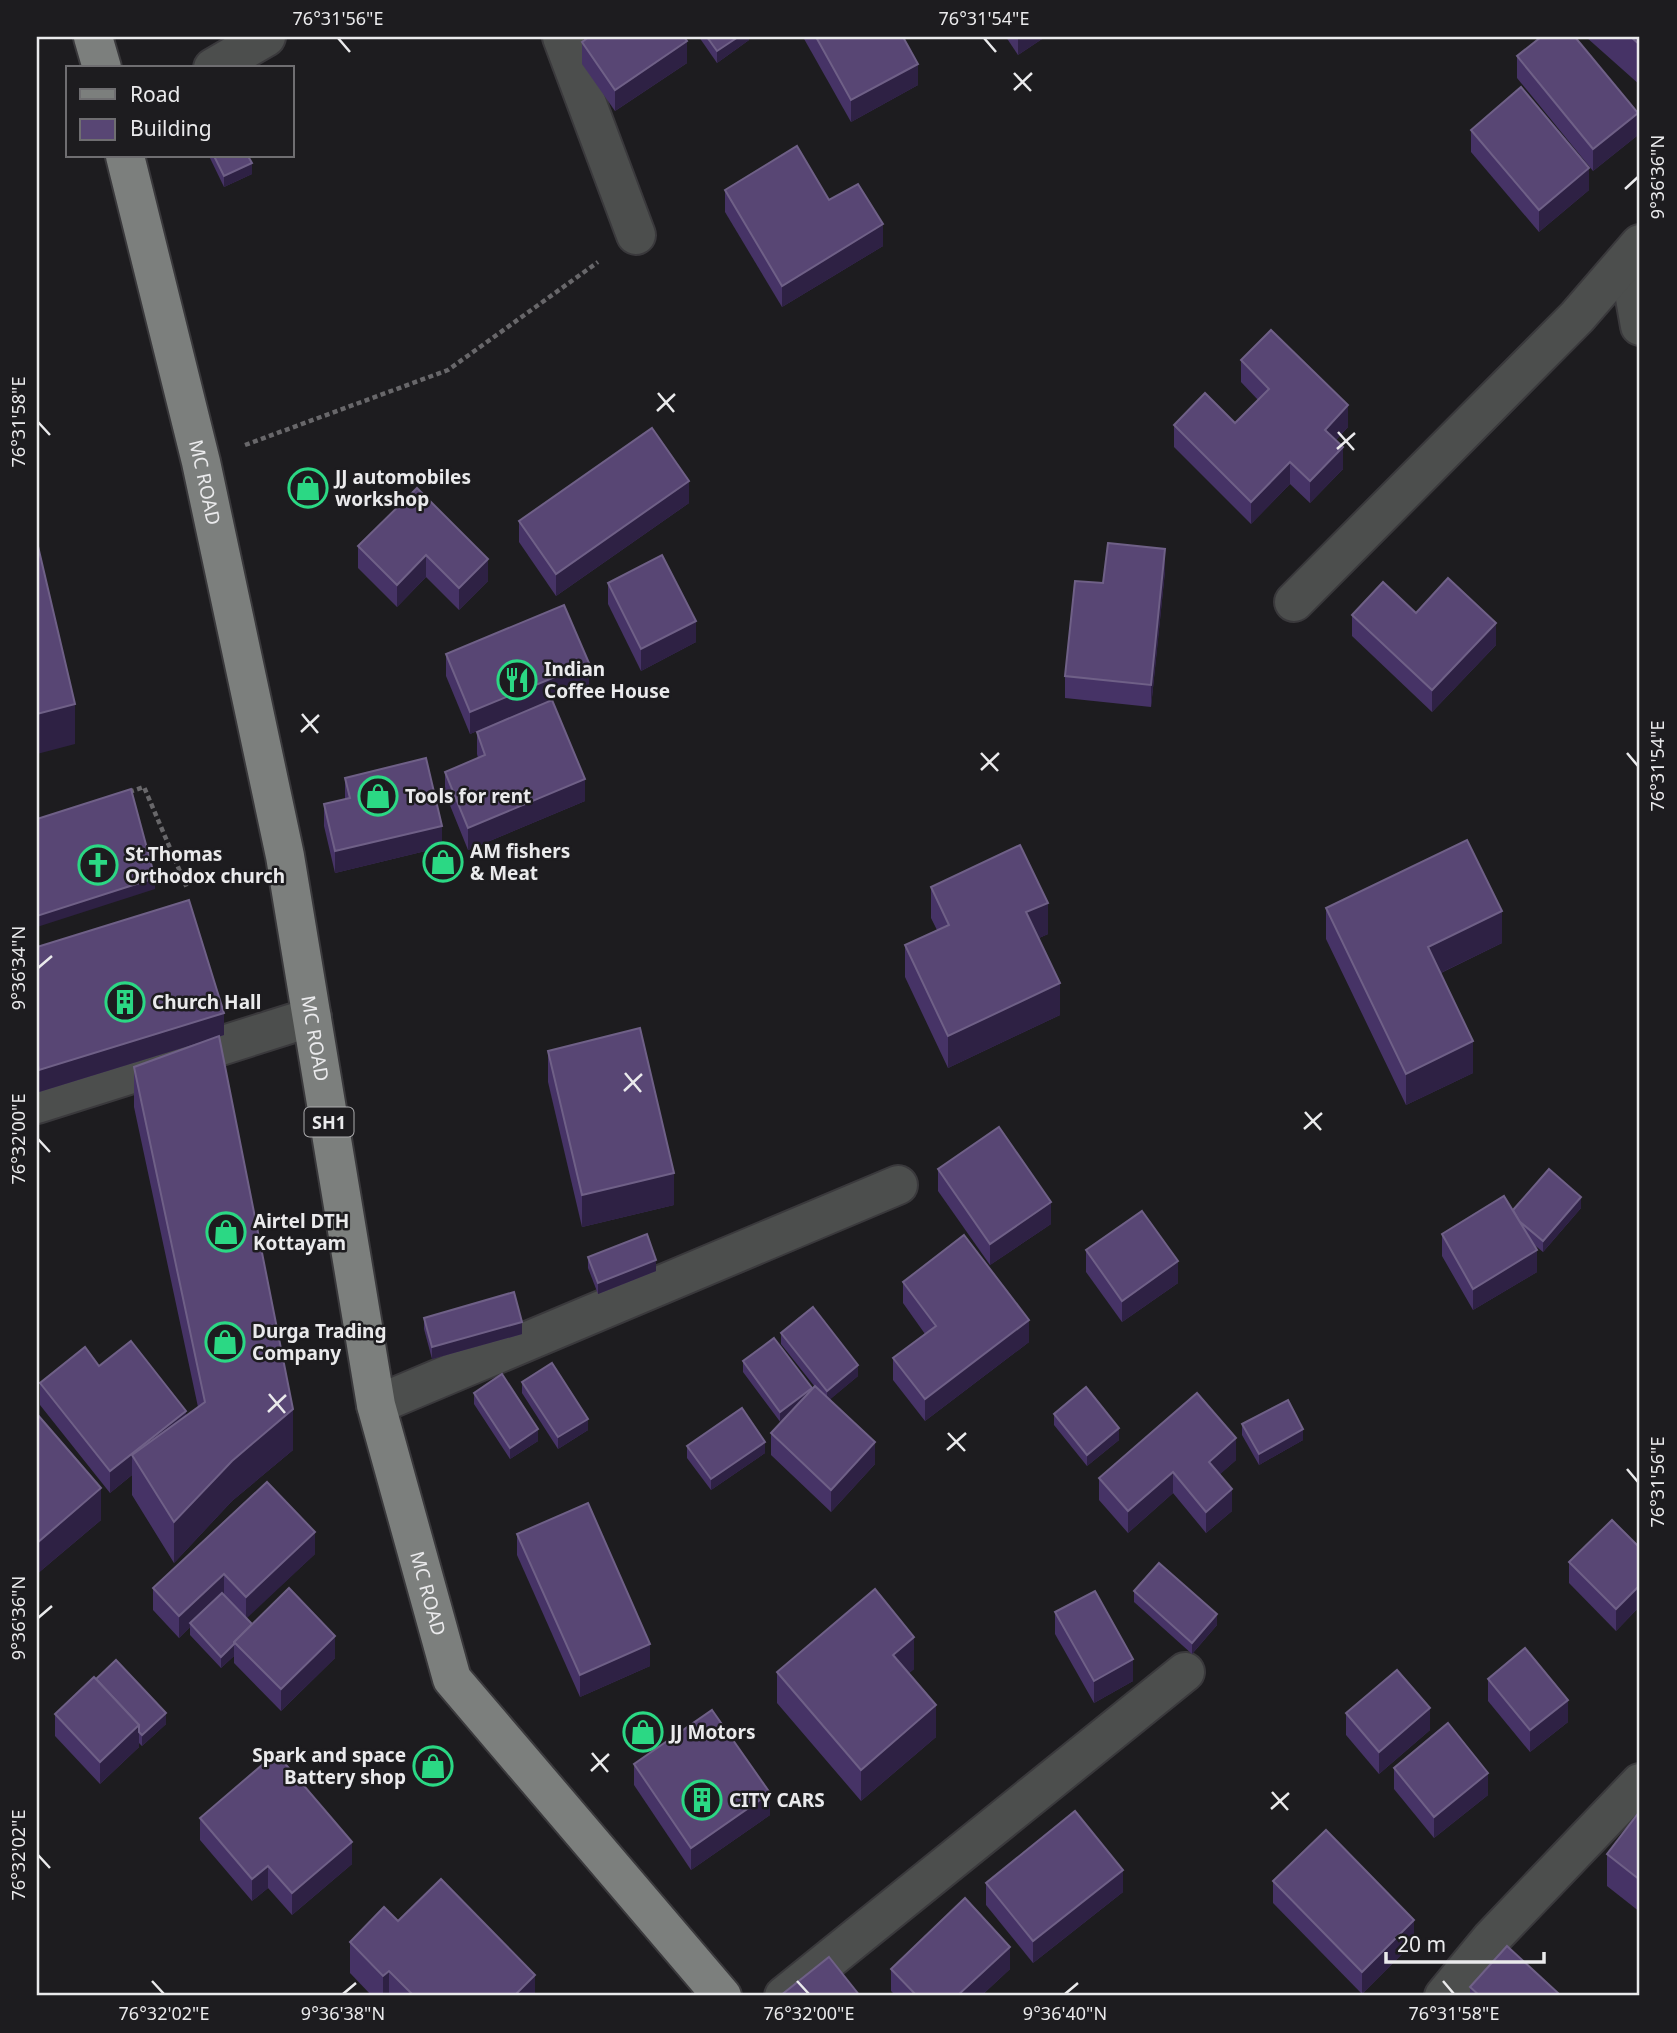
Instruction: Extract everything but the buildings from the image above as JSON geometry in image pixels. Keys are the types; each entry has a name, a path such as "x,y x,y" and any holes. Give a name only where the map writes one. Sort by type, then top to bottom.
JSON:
{"main road":[{"path":"93,37 101,66"},
{"name":"MC ROAD","path":"125,158 201,462 285,856 376,1405 452,1679 722,1996"}],"street":[{"path":"216,66 266,37"},
{"path":"562,37 636,235"},
{"path":"1634,251 1640,326"},
{"path":"1294,603 1577,317 1634,251"},
{"path":"37,1104 312,1017"},
{"path":"376,1405 898,1185"},
{"path":"784,1996 1185,1672"},
{"path":"1444,1996 1491,1938 1640,1783"}],"path":[{"path":"201,462 448,370 636,235"},
{"path":"120,794 144,787 187,888"}],"place":[{"name":"JJ automobiles workshop","path":"308,488"},
{"name":"Indian Coffee House","path":"517,680"},
{"name":"Tools for rent","path":"378,796"},
{"name":"AM fishers & Meat","path":"443,862"},
{"name":"St.Thomas Orthodox church","path":"98,865"},
{"name":"Church Hall","path":"125,1002"},
{"name":"Airtel DTH Kottayam","path":"226,1232"},
{"name":"Durga Trading Company","path":"225,1342"},
{"name":"JJ Motors","path":"643,1732"},
{"name":"Spark and space Battery shop","path":"433,1766"},
{"name":"CITY CARS","path":"702,1800"}]}
